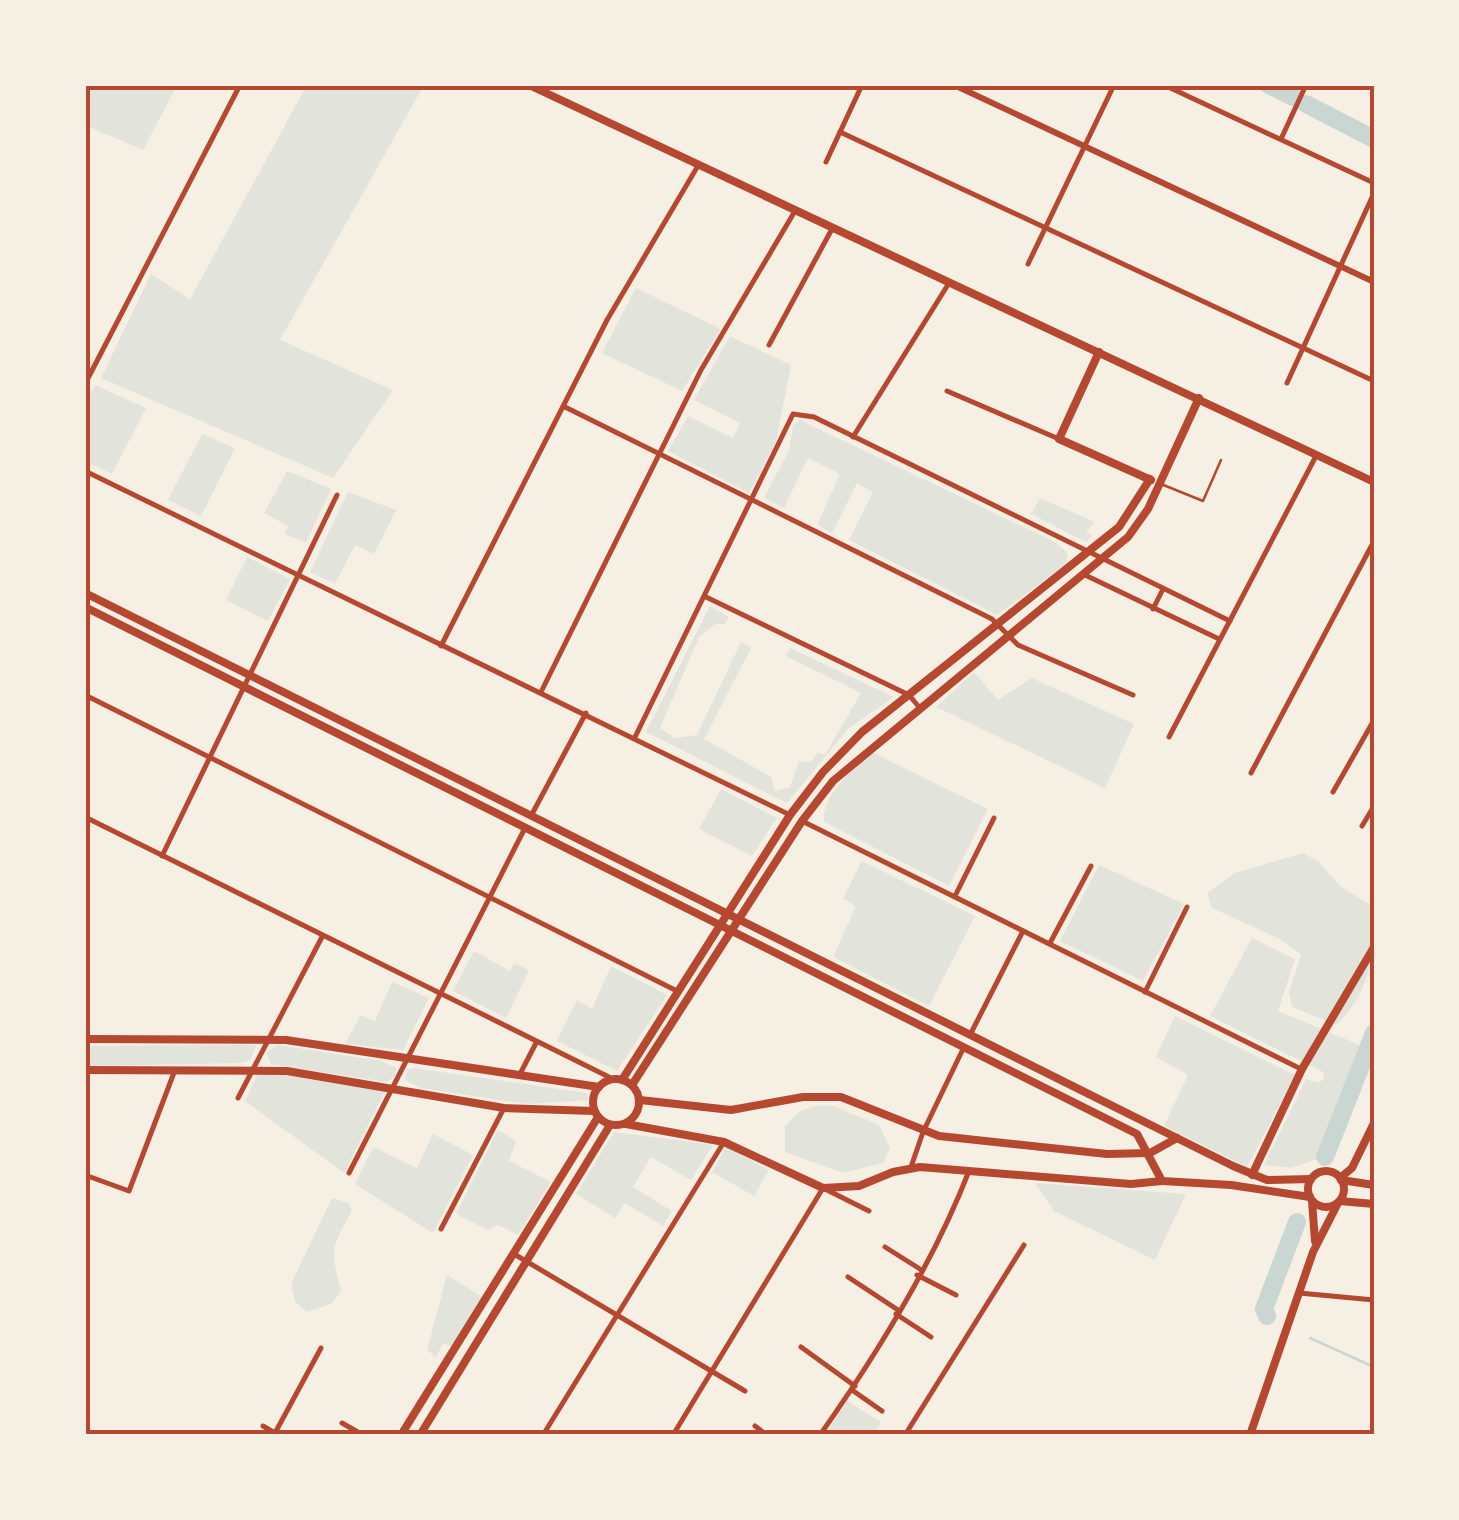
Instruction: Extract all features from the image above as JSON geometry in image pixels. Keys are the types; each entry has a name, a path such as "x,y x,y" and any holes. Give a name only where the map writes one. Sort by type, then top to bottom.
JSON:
{"main road":[{"path":"529,85 1374,482"},
{"path":"1099,352 1059,439 1160,484"},
{"path":"632,1085 802,821 833,781 1135,528 1199,398"},
{"path":"85,1039 266,1039 518,1078 599,1087 617,1080 790,815 842,752 1128,518 1150,479"},
{"path":"85,592 1252,1175 1277,1181 1311,1179 1328,1171 1340,1179 1374,1185"},
{"path":"85,607 1137,1134 1150,1152 1162,1181"},
{"path":"888,711 900,722"},
{"path":"790,815 802,821"},
{"path":"1252,1175 1302,1069 1374,948"},
{"path":"85,1070 252,1069 312,1074 504,1108 596,1114 610,1125 626,1124 724,1142 823,1188 859,1186 911,1168 1131,1184 1231,1184 1311,1199 1328,1207 1339,1202 1374,1204"},
{"path":"617,1080 632,1085 640,1100 638,1111 626,1124"},
{"path":"401,1435 596,1114 599,1087"},
{"path":"640,1100 731,1110 828,1096 864,1104 922,1132 968,1141 1106,1154 1150,1152 1177,1138"},
{"path":"1250,1435 1313,1252 1339,1202 1340,1179 1352,1168 1374,1123"},
{"path":"420,1435 610,1125"},
{"path":"1311,1179 1316,1217 1313,1252"}],"street":[{"path":"85,384 240,85"},
{"path":"826,162 862,85"},
{"path":"954,85 1374,282"},
{"path":"1028,264 1114,85"},
{"path":"1164,85 1374,183"},
{"path":"1280,140 1306,85"},
{"path":"840,132 1374,381"},
{"path":"440,647 607,320 698,164"},
{"path":"1287,383 1374,193"},
{"path":"542,691 701,370 794,211"},
{"path":"769,345 832,229"},
{"path":"853,437 949,283"},
{"path":"947,391 1059,439"},
{"path":"565,406 998,625 1004,636 1133,695"},
{"path":"635,737 793,414 814,417 1230,621"},
{"path":"1169,737 1317,454"},
{"path":"85,471 790,815"},
{"path":"162,856 337,495"},
{"path":"1251,773 1374,541"},
{"path":"1082,574 1220,640"},
{"path":"1153,609 1163,588"},
{"path":"706,597 909,695 919,707"},
{"path":"85,695 678,991"},
{"path":"532,816 586,713"},
{"path":"1333,792 1374,720"},
{"path":"1362,826 1374,806"},
{"path":"85,817 440,997 617,1080"},
{"path":"954,897 994,818"},
{"path":"802,821 1302,1069"},
{"path":"349,1173 525,828"},
{"path":"1050,945 1091,866"},
{"path":"1145,992 1187,906"},
{"path":"970,1035 1023,931"},
{"path":"238,1098 322,938"},
{"path":"518,1078 536,1043"},
{"path":"911,1168 922,1132 964,1047"},
{"path":"85,1175 129,1191 175,1070"},
{"path":"441,1229 504,1108"},
{"path":"543,1435 724,1142"},
{"path":"820,1435 853,1388 952,1215 969,1171"},
{"path":"673,1435 823,1188 869,1210"},
{"path":"905,1435 1024,1245"},
{"path":"886,1247 956,1295"},
{"path":"514,1254 745,1391"},
{"path":"848,1276 930,1337"},
{"path":"1298,1293 1374,1300"},
{"path":"263,1426 276,1434 321,1348"},
{"path":"801,1348 882,1411"},
{"path":"342,1423 364,1435"},
{"path":"755,1426 767,1435"}],"lane":[{"path":"1160,484 1203,500 1221,460"}],"shaded area":[{"path":"85,85 177,85 143,150 85,125"},
{"path":"307,85 424,85 280,340 393,390 333,478 101,378 151,274 190,299"},
{"path":"636,288 721,329 682,391 602,353"},
{"path":"730,336 791,365 776,442 749,493 668,451 688,416 733,438 740,423 694,400"},
{"path":"95,385 146,408 112,474 85,461 85,404"},
{"path":"800,420 1053,541 1067,552 1067,563 997,615 849,540 873,492 857,483 832,533 817,525 840,474 808,458 784,508 764,498 789,450 793,424"},
{"path":"202,434 235,448 201,516 168,500"},
{"path":"287,471 331,489 306,543 285,534 288,526 264,513"},
{"path":"348,492 396,510 374,554 355,545 335,584 310,572"},
{"path":"1040,498 1095,522 1086,531 1092,536 1086,542 1031,514"},
{"path":"247,557 290,579 268,621 226,600"},
{"path":"710,606 729,617 725,624 715,624 699,637 660,728 675,738 697,735 741,642 751,648 704,739 771,777 775,791 790,787 799,761 811,762 818,752 825,755 861,693 786,656 790,648 894,697 848,729 787,803 646,732"},
{"path":"974,672 998,700 1032,678 1134,724 1105,788 936,707"},
{"path":"871,752 988,809 949,886 824,822 833,793"},
{"path":"721,789 777,818 752,856 699,829"},
{"path":"1303,853 1318,861 1341,887 1374,907 1373,940 1364,985 1336,1025 1292,1007 1289,992 1301,955 1282,940 1212,908 1207,893 1235,873"},
{"path":"862,861 975,916 929,1006 833,957 856,906 843,899"},
{"path":"1099,865 1184,904 1143,981 1060,941"},
{"path":"1252,938 1295,959 1278,1011 1360,1045 1317,1159 1291,1168 1264,1165 1306,1079 1318,1083 1324,1079 1323,1072 1210,1016"},
{"path":"474,951 510,971 514,963 529,970 506,1018 453,991"},
{"path":"611,966 667,995 617,1071 557,1041 577,1000 592,1009"},
{"path":"392,982 429,998 403,1050 345,1044 361,1015 375,1021"},
{"path":"1175,1016 1295,1075 1247,1167 1164,1126 1188,1075 1156,1057"},
{"path":"256,1045 251,1059 244,1063 85,1066 85,1046"},
{"path":"278,1045 382,1061 396,1068 395,1076 387,1082 271,1064 266,1052"},
{"path":"407,1070 587,1093 588,1100 527,1104 420,1088 405,1080"},
{"path":"259,1071 385,1091 344,1173 245,1101"},
{"path":"833,1106 879,1125 890,1148 883,1163 843,1173 785,1152 785,1126 800,1111"},
{"path":"498,1130 516,1141 509,1161 551,1182 518,1235 498,1225 488,1230 456,1214"},
{"path":"614,1132 713,1145 691,1180 651,1157 633,1187 672,1211 663,1226 625,1203 615,1218 576,1194"},
{"path":"433,1134 473,1155 433,1233 355,1184 373,1147 417,1168"},
{"path":"726,1147 769,1170 754,1196 712,1172"},
{"path":"1035,1183 1186,1194 1155,1260 1054,1211"},
{"path":"332,1198 349,1203 352,1211 334,1250 341,1291 331,1304 306,1312 295,1301 291,1284"},
{"path":"447,1275 482,1297 451,1347 443,1343 436,1357 427,1350"},
{"path":"847,1401 881,1422 873,1435 827,1432"}],"waterway":[{"path":"1269,85 1293,97"},
{"path":"1306,104 1374,139"},
{"path":"1325,1157 1374,1033"},
{"path":"1267,1316 1264,1309 1297,1222"},
{"path":"1310,1338 1374,1367"}]}
